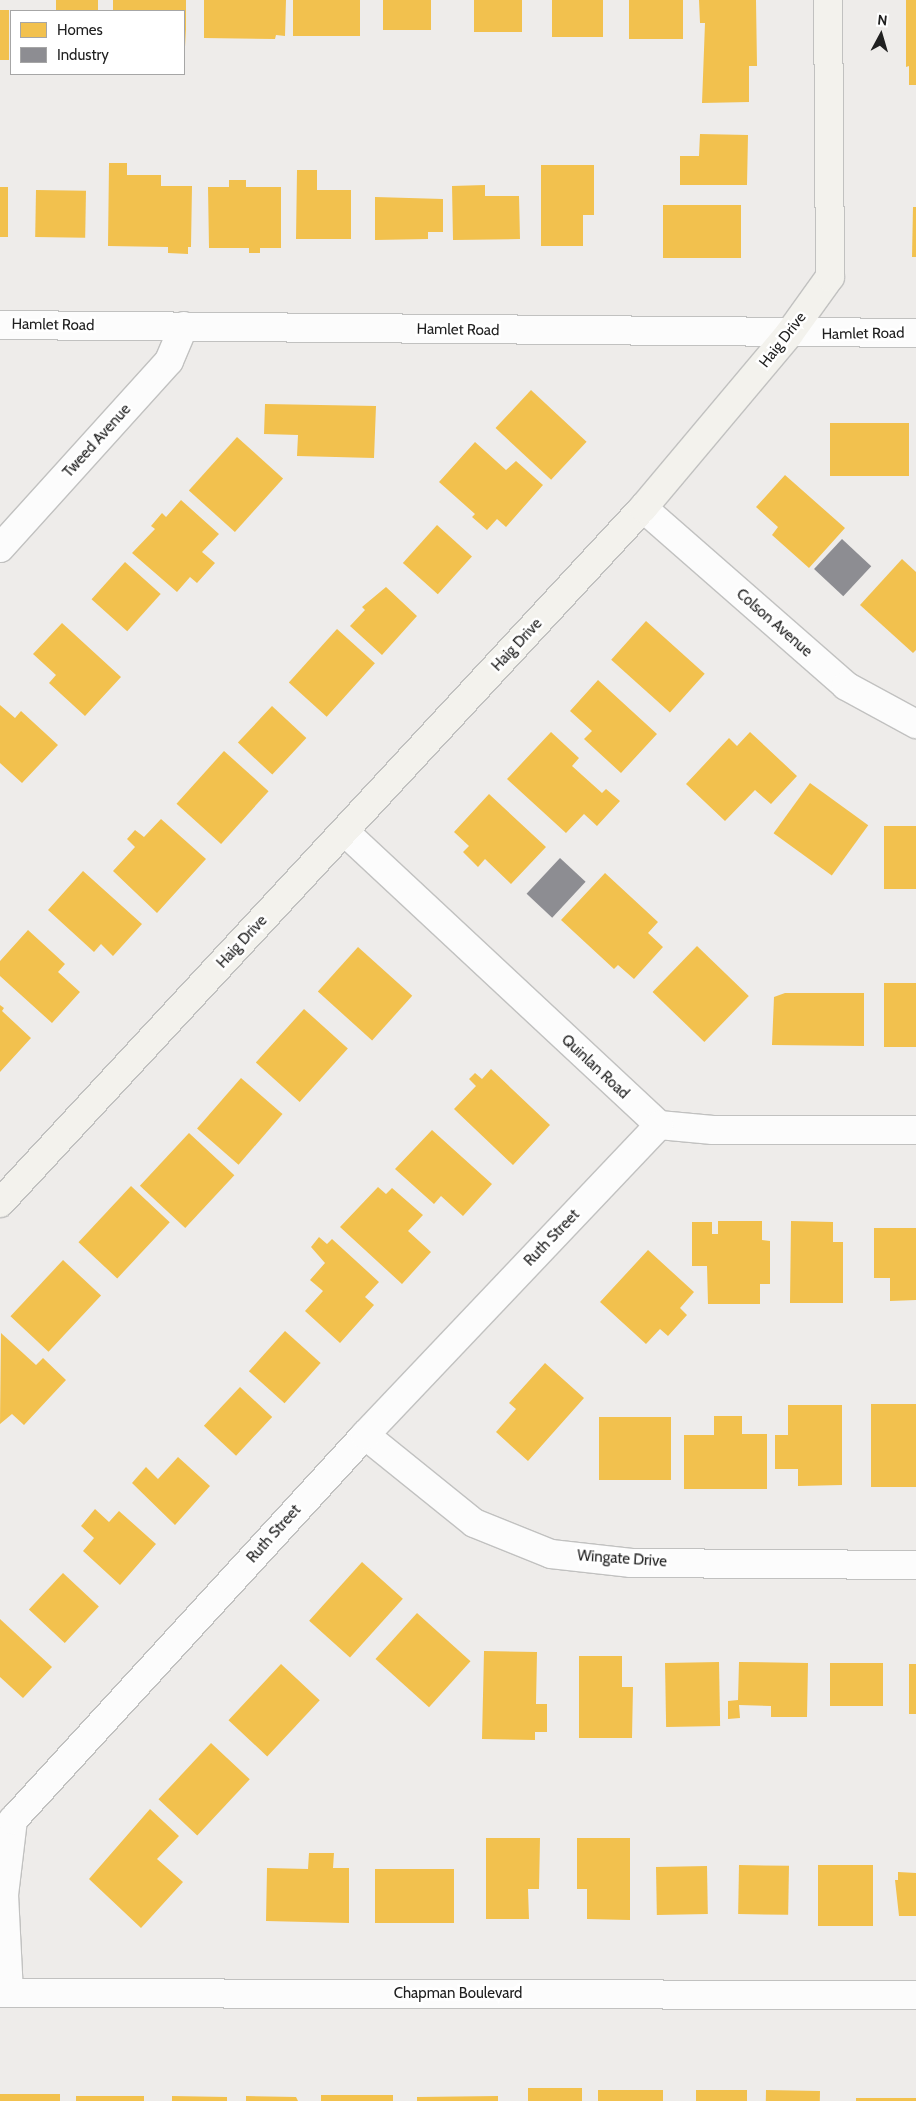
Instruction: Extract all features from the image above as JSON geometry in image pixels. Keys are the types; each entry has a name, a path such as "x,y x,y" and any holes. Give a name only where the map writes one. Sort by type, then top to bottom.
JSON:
{"street":[{"name":"Haig Drive","path":"0,1203 643,508 789,334 830,277 828,0"},
{"name":"Hamlet Road","path":"0,324 789,334 916,333"},
{"name":"Tweed Avenue","path":"0,548 169,361 184,326"},
{"name":"Colson Avenue","path":"643,508 846,686 916,724"},
{"name":"Quinlan Road","path":"345,832 659,1125"},
{"path":"659,1125 713,1130 916,1130"},
{"name":"Ruth Street","path":"4,1993 4,1895 12,1820 365,1435 659,1125"},
{"name":"Wingate Drive","path":"365,1435 474,1523 551,1554 631,1563 916,1565"},
{"name":"Chapman Boulevard","path":"4,1993 916,1995"}],"building: Homes":[{"path":"56,0 98,0 98,10 56,10"},
{"path":"113,0 186,0 186,47 185,10 113,10"},
{"path":"204,0 286,0 285,36 276,35 275,39 204,38"},
{"path":"293,0 360,0 360,36 293,36"},
{"path":"383,0 431,0 431,30 383,30"},
{"path":"474,0 522,0 522,32 474,32"},
{"path":"552,0 603,0 603,37 552,37"},
{"path":"629,0 683,0 683,39 629,39"},
{"path":"699,0 756,0 757,66 749,66 749,102 702,103 705,23 700,23"},
{"path":"906,0 916,0 916,85 909,85 909,66 906,67"},
{"path":"0,10 9,10 9,60 0,60"},
{"path":"700,134 748,135 747,185 680,185 680,156 699,156"},
{"path":"109,163 127,163 127,175 161,175 161,186 192,186 191,247 188,247 188,254 168,253 168,247 108,246"},
{"path":"541,165 594,165 594,215 583,215 583,246 541,246"},
{"path":"297,170 317,170 317,190 351,190 351,239 296,239"},
{"path":"229,180 246,180 246,187 281,187 281,248 260,248 260,253 249,253 249,248 209,248 208,187 229,187"},
{"path":"485,185 485,196 519,196 520,239 453,240 452,186"},
{"path":"0,187 8,187 8,237 0,237"},
{"path":"36,190 86,191 85,238 35,237"},
{"path":"375,197 443,199 443,232 428,232 428,239 375,240"},
{"path":"663,205 741,205 741,258 663,258"},
{"path":"913,207 916,207 916,257 912,257"},
{"path":"531,390 587,442 551,480 496,428"},
{"path":"265,404 376,406 374,458 297,456 298,435 264,434"},
{"path":"830,423 909,423 909,476 830,476"},
{"path":"237,437 283,478 235,532 189,491"},
{"path":"475,442 506,470 516,461 543,485 506,527 497,519 487,530 472,517 475,514 439,482"},
{"path":"785,475 845,528 809,568 772,535 778,527 756,507"},
{"path":"181,500 219,534 202,552 215,563 197,583 190,577 177,592 132,553 155,529 151,526 162,513 166,517"},
{"path":"437,525 472,556 438,594 403,563"},
{"path":"902,559 916,572 916,650 913,653 860,605"},
{"path":"125,562 161,594 127,631 92,599"},
{"path":"386,587 417,616 382,655 350,626 365,610 362,607"},
{"path":"646,621 705,674 670,713 611,660"},
{"path":"62,623 121,677 85,716 49,683 56,675 33,654"},
{"path":"337,629 375,663 327,717 289,683"},
{"path":"598,680 657,734 621,773 584,739 592,731 570,711"},
{"path":"0,705 15,718 21,711 58,745 22,783 0,763"},
{"path":"272,706 306,738 272,775 238,743"},
{"path":"551,732 579,758 572,766 602,793 606,789 620,801 597,826 584,814 566,833 507,779"},
{"path":"750,732 797,776 771,804 755,790 725,821 686,784 729,738 737,746"},
{"path":"224,751 269,791 221,844 176,804"},
{"path":"810,783 868,825 832,875 774,833"},
{"path":"489,794 546,847 511,884 485,859 478,867 463,852 469,846 454,832"},
{"path":"161,819 206,859 157,913 113,871 135,847 127,839 135,830 144,837"},
{"path":"884,826 916,826 916,889 884,889"},
{"path":"83,871 142,924 113,956 101,944 94,952 48,910"},
{"path":"605,873 658,922 648,933 663,947 634,979 618,965 614,969 561,920"},
{"path":"28,930 65,964 58,972 80,992 52,1023 0,976 0,961"},
{"path":"697,946 749,996 704,1042 653,992"},
{"path":"358,947 412,996 372,1040 318,992"},
{"path":"884,983 916,983 916,1047 884,1047"},
{"path":"785,993 864,993 864,1046 772,1045 774,997"},
{"path":"0,1005 4,1008 2,1011 31,1038 0,1072"},
{"path":"304,1009 348,1048 300,1102 256,1063"},
{"path":"491,1069 550,1125 513,1165 454,1109 476,1086 469,1079 475,1073 482,1079"},
{"path":"241,1078 283,1114 239,1165 197,1129"},
{"path":"432,1130 492,1184 463,1216 441,1196 434,1204 395,1169"},
{"path":"189,1133 234,1175 185,1228 140,1186"},
{"path":"131,1186 170,1222 117,1278 78,1242"},
{"path":"378,1187 386,1194 392,1188 423,1215 408,1231 431,1252 402,1284 340,1227"},
{"path":"718,1221 762,1221 762,1240 770,1241 770,1284 760,1284 760,1304 708,1304 707,1266 692,1266 692,1222 712,1222 712,1234 718,1234"},
{"path":"791,1221 833,1222 833,1242 843,1242 843,1303 790,1303"},
{"path":"874,1228 916,1228 916,1300 890,1301 890,1278 874,1278"},
{"path":"319,1237 327,1244 332,1239 379,1282 365,1297 374,1305 340,1343 305,1311 323,1291 310,1280 325,1263 311,1247"},
{"path":"648,1250 694,1292 680,1308 687,1315 668,1336 660,1329 646,1344 600,1302"},
{"path":"63,1260 101,1295 49,1352 10,1316"},
{"path":"285,1331 321,1363 285,1403 249,1371"},
{"path":"1,1333 36,1365 43,1358 66,1380 24,1425 12,1414 0,1424"},
{"path":"545,1363 584,1398 528,1461 496,1432 516,1409 509,1403"},
{"path":"240,1387 272,1417 236,1456 204,1426"},
{"path":"871,1404 916,1404 916,1487 871,1487"},
{"path":"788,1405 842,1405 842,1485 798,1486 798,1469 775,1469 775,1435 788,1435"},
{"path":"714,1416 742,1416 742,1434 767,1434 767,1489 684,1489 684,1435 714,1435"},
{"path":"599,1417 671,1417 671,1480 599,1480"},
{"path":"178,1457 210,1486 175,1525 132,1483 146,1467 158,1479"},
{"path":"95,1509 109,1522 119,1511 156,1544 120,1585 83,1551 94,1538 81,1526"},
{"path":"362,1562 403,1599 350,1658 309,1621"},
{"path":"63,1573 99,1606 65,1643 29,1610"},
{"path":"417,1613 471,1661 429,1707 376,1659"},
{"path":"0,1619 52,1667 23,1698 0,1677"},
{"path":"484,1651 537,1652 536,1704 547,1704 547,1732 535,1732 535,1740 482,1739"},
{"path":"579,1656 622,1656 622,1687 633,1687 632,1738 579,1738"},
{"path":"719,1662 720,1726 666,1727 665,1663"},
{"path":"739,1662 808,1663 807,1717 771,1717 771,1706 739,1705 740,1718 728,1719 728,1701 738,1700"},
{"path":"830,1663 883,1663 883,1706 830,1706"},
{"path":"281,1664 320,1700 267,1756 228,1720"},
{"path":"909,1664 916,1664 916,1714 909,1714"},
{"path":"211,1743 250,1779 197,1835 158,1799"},
{"path":"150,1809 179,1836 157,1859 183,1882 141,1928 89,1879"},
{"path":"486,1838 540,1838 539,1889 528,1889 529,1919 486,1919"},
{"path":"577,1838 630,1838 630,1920 587,1919 587,1889 577,1889"},
{"path":"309,1853 334,1853 333,1868 349,1868 349,1923 266,1921 267,1868 308,1869"},
{"path":"739,1865 789,1866 788,1915 738,1914"},
{"path":"818,1865 873,1865 873,1926 818,1926"},
{"path":"707,1866 708,1914 657,1915 656,1867"},
{"path":"375,1869 454,1869 454,1923 375,1923"},
{"path":"898,1872 916,1873 916,1916 899,1916 895,1880 898,1880"},
{"path":"528,2088 582,2088 582,2101 528,2101"},
{"path":"598,2090 663,2090 663,2101 598,2101"},
{"path":"696,2090 747,2090 747,2101 696,2101"},
{"path":"766,2090 820,2091 820,2101 766,2101"},
{"path":"0,2094 60,2094 60,2101 0,2101"},
{"path":"321,2095 393,2095 393,2101 321,2101"},
{"path":"76,2096 144,2096 144,2101 76,2101"},
{"path":"172,2096 227,2097 227,2101 172,2101"},
{"path":"246,2096 296,2097 298,2101 246,2101"},
{"path":"498,2096 498,2101 417,2101 417,2097"},
{"path":"856,2098 916,2098 916,2101 856,2101"}],"building: Industry":[{"path":"842,539 871,566 843,596 814,569"},
{"path":"560,858 586,882 552,918 527,894"}]}
